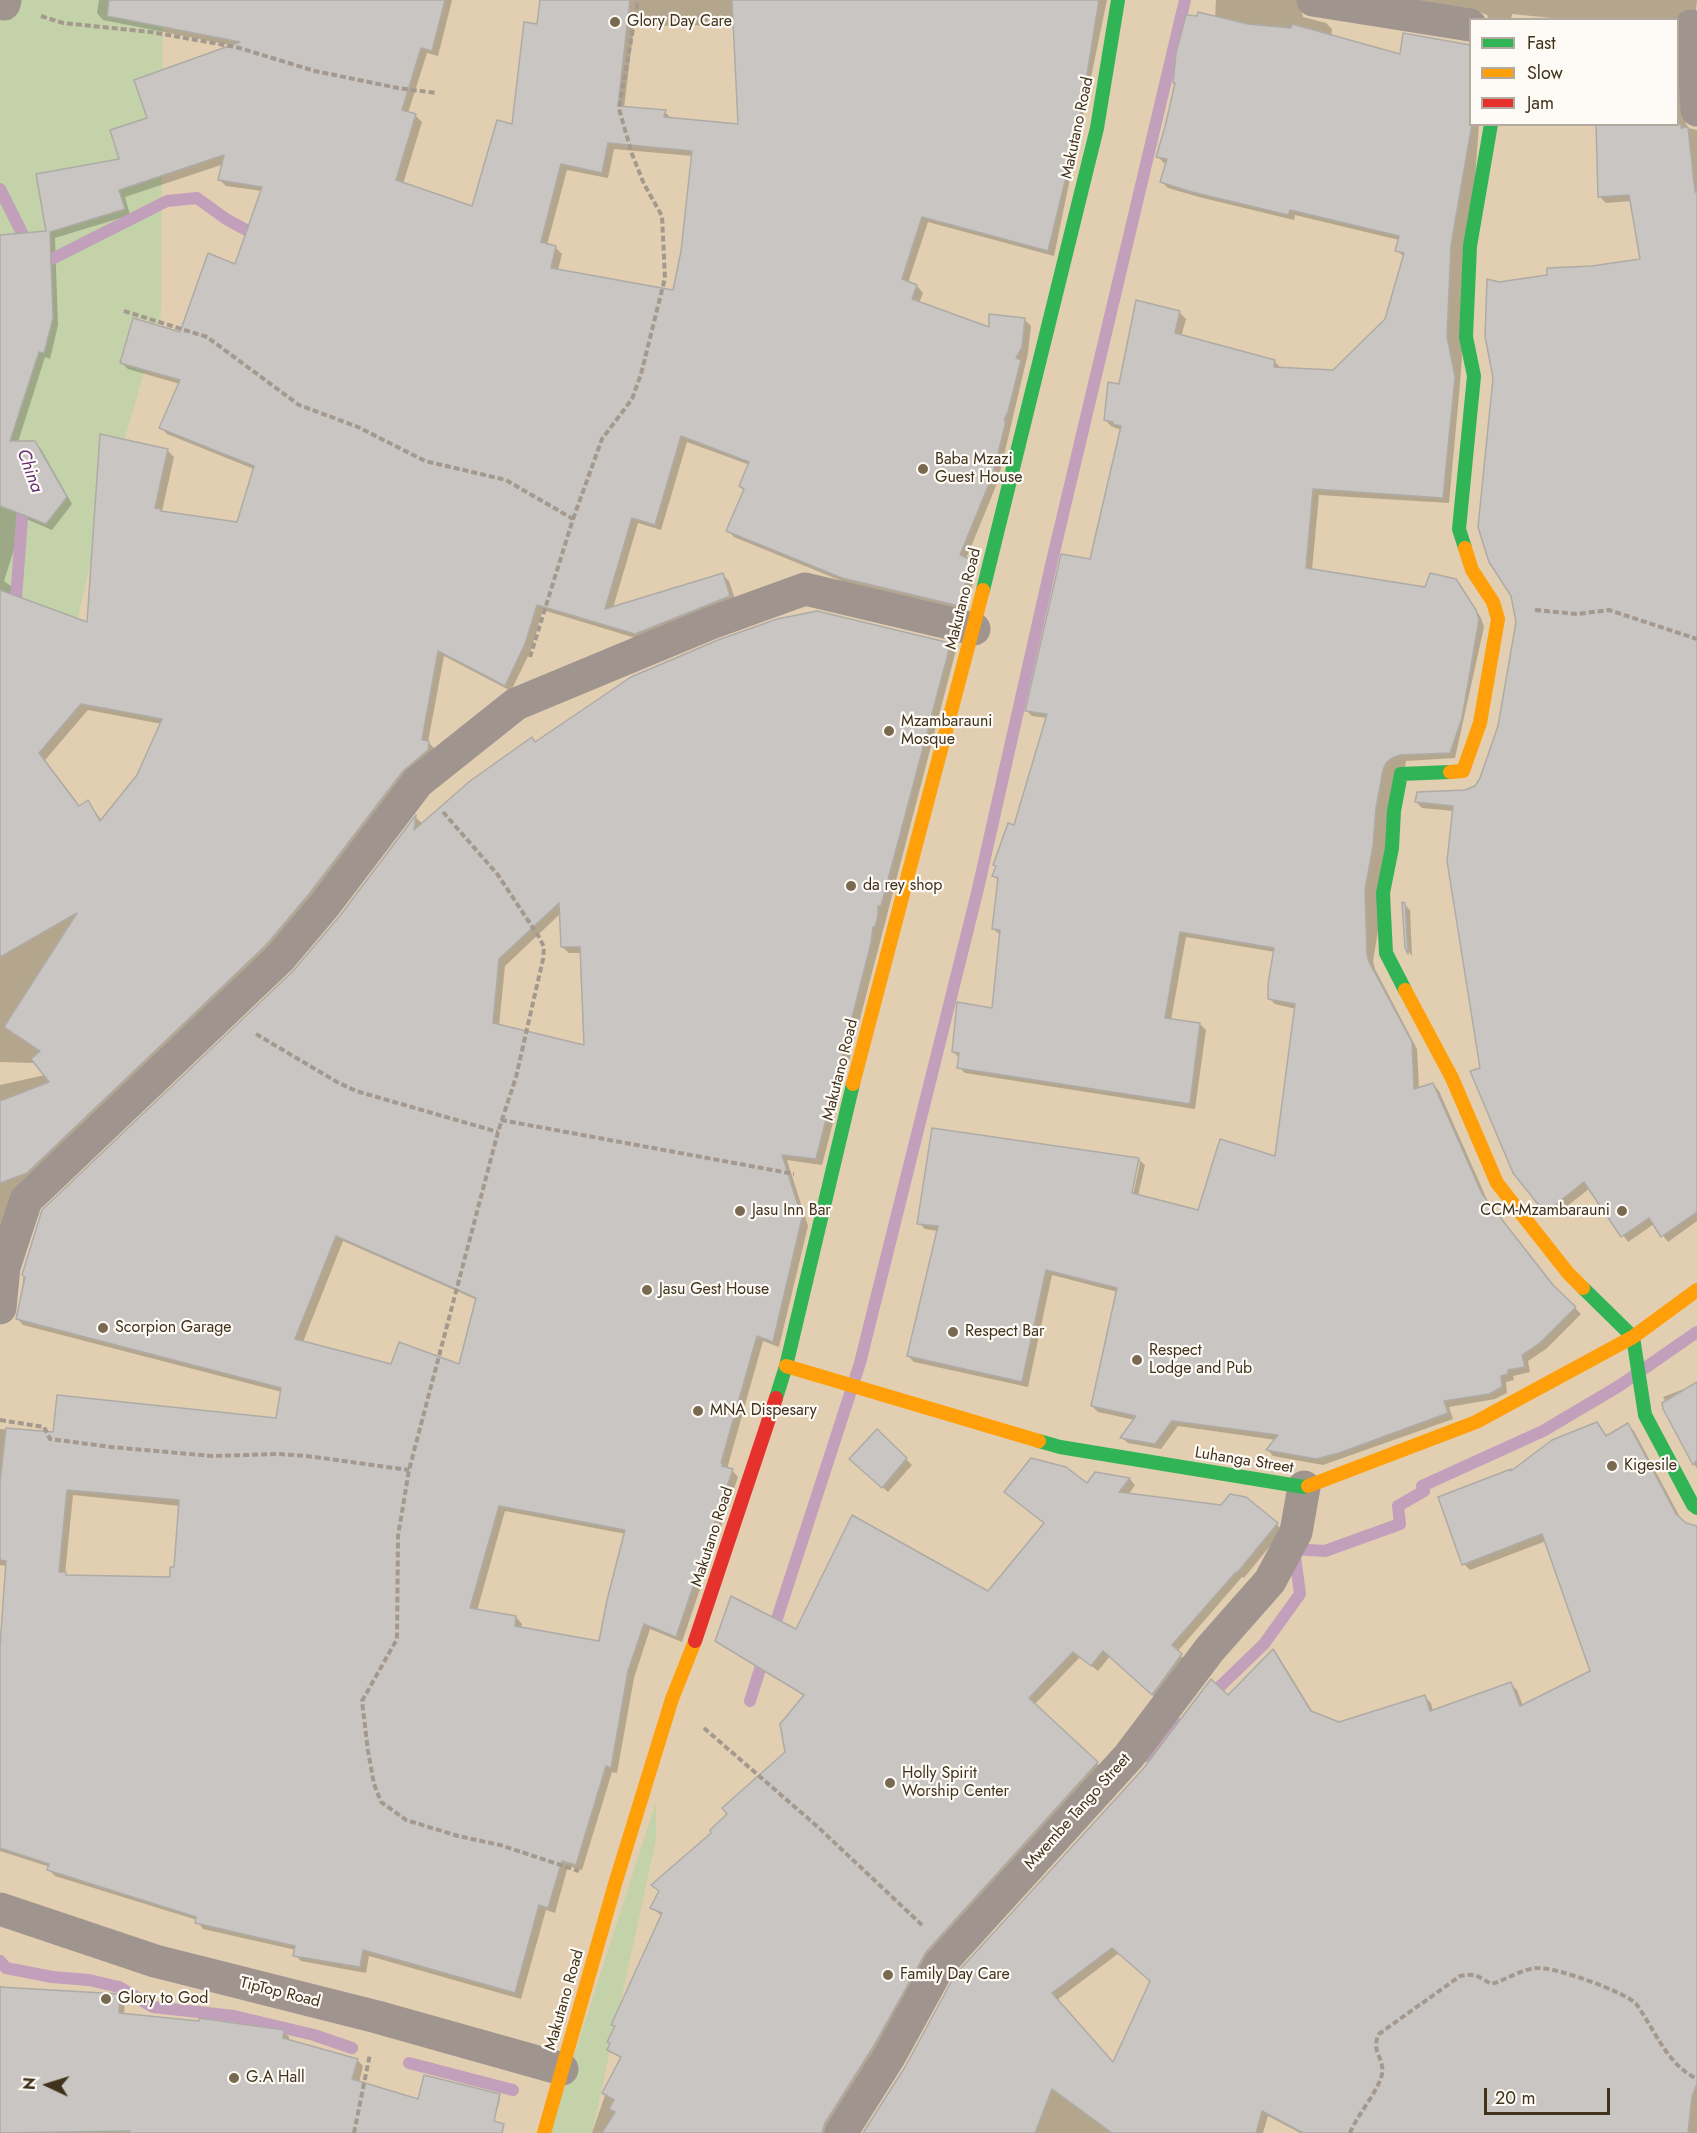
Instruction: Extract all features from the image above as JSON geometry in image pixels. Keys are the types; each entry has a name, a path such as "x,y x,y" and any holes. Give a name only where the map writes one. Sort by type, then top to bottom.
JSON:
{"street":[{"name":"Makutano Road","path":"544,2133 615,1884 672,1699 704,1617 786,1366 860,1058 974,629 1097,128 1118,0"},
{"path":"1313,0 1469,25"},
{"path":"1688,26 1697,110"},
{"path":"1491,126 1470,246 1466,337 1474,376 1459,529 1472,570 1492,602 1498,619 1495,646 1480,723 1462,771 1401,774 1394,811 1392,848 1383,893 1386,953 1452,1078 1479,1136 1497,1183 1568,1272 1633,1337 1645,1415 1697,1508"},
{"path":"0,1308 4,1266 26,1200 280,958 317,915 417,782 516,704 711,623 805,589 974,629"},
{"name":"Luhanga Street","path":"786,1366 1060,1447 1304,1487 1476,1422 1633,1337 1697,1290"},
{"name":"Mwembe Tango Street","path":"841,2133 889,2057 940,1964 1129,1756 1210,1649 1270,1581 1296,1532 1304,1487"},
{"name":"TipTop Road","path":"0,1909 155,1961 377,2017 562,2069"}],"path":[{"path":"516,704 573,519 602,439 632,399 641,374 665,278 662,216 644,184 632,154 619,109 638,0"},
{"path":"4,2 63,23 151,32 236,47 315,70 398,88 436,93"},
{"path":"123,311 207,337 298,405 358,427 425,461 506,480 573,519"},
{"path":"1533,610 1577,614 1609,610 1697,639"},
{"path":"417,782 498,875 539,937 543,947 543,958 516,1077 501,1120 409,1470 398,1536 397,1639 362,1701 372,1773 381,1802 406,1820 567,1865 615,1884"},
{"path":"223,1010 265,1040 356,1091 498,1132"},
{"path":"501,1120 830,1181"},
{"path":"0,1420 44,1427 50,1439 111,1447 212,1456 278,1454 307,1456 409,1470"},
{"path":"672,1699 819,1828 941,1943 940,1964"},
{"path":"1350,2133 1355,2120 1381,2078 1382,2064 1376,2054 1379,2034 1460,1976 1468,1974 1474,1974 1491,1983 1502,1981 1528,1969 1541,1967 1577,1976 1636,2002 1664,2051 1686,2073 1697,2079"},
{"path":"354,2133 377,2017"}],"green space":[{"path":"0,0 163,0 161,315 99,526 62,687 0,722"},
{"path":"656,1802 656,1840 592,2133 549,2133"}],"building":[{"path":"109,0 445,0 432,51 421,48 402,110 416,114 396,180 472,206 497,120 512,124 524,22 537,24 540,0 630,0 618,106 666,110 664,117 738,124 732,0 1099,0 1079,124 1048,251 922,217 902,279 917,285 912,299 989,327 989,314 1025,318 1022,347 1016,358 1021,360 1004,420 1006,421 993,474 960,555 972,560 959,606 842,578 726,531 744,489 739,486 749,462 681,436 655,525 632,518 605,609 723,573 730,596 635,634 537,605 525,644 505,686 438,651 422,740 429,741 428,750 403,771 309,894 266,945 27,1173 0,1183 0,1101 49,1082 31,1059 40,1051 4,1027 77,913 0,957 0,590 87,622 100,434 168,449 155,508 161,511 237,522 254,466 159,428 180,380 120,363 133,318 180,332 208,253 235,264 262,187 218,180 224,155 119,190 125,209 50,232 53,318 44,353 39,352 10,441 35,441 67,497 46,524 0,506 0,235 46,231 36,174 119,159 110,130 147,118 134,80 240,42 107,16","holes":["608,143 692,151 681,251 673,290 551,268 556,246 541,242 561,164 602,173","81,704 162,719 137,775 100,821 88,800 79,806 39,753"]},
{"path":"1198,12 1248,24 1291,28 1292,24 1400,54 1403,33 1469,45 1469,126 1472,126 1451,245 1447,336 1455,377 1443,498 1313,489 1306,568 1425,587 1430,573 1456,579 1476,610 1479,620 1462,718 1450,753 1400,755 1386,763 1383,770 1365,890 1367,954 1369,962 1412,1042 1414,1089 1433,1083 1482,1194 1553,1285 1576,1307 1540,1343 1522,1355 1525,1367 1508,1370 1508,1374 1501,1376 1502,1387 1489,1394 1444,1401 1448,1413 1339,1453 1316,1459 1266,1450 1278,1435 1172,1421 1155,1444 1120,1438 1136,1416 1091,1406 1117,1288 1046,1270 1022,1382 907,1356 938,1226 917,1224 932,1128 1139,1158 1132,1193 1198,1210 1220,1139 1275,1156 1295,1004 1268,999 1274,948 1180,932 1165,1018 1200,1023 1190,1104 957,1068 959,1053 952,1052 957,1002 992,1008 1000,930 992,929 998,878 992,876 996,866 993,865 1008,823 1014,825 1047,714 1025,711 1061,554 1090,559 1121,426 1104,420 1108,382 1119,384 1136,300 1180,311 1175,333 1275,360 1274,367 1333,370 1385,319 1404,253 1395,251 1399,236 1290,210 1288,215 1160,182 1167,159 1156,157 1175,83 1173,83 1176,53 1186,15 1197,16"},
{"path":"1681,124 1681,128 1688,127 1695,192 1697,192 1697,1212 1661,1237 1649,1218 1621,1237 1584,1182 1545,1213 1513,1173 1470,1071 1480,1068 1447,861 1453,806 1415,802 1417,792 1465,790 1475,786 1480,778 1498,726 1516,622 1511,596 1489,562 1478,527 1493,378 1485,336 1487,279 1499,282 1547,275 1547,268 1592,266 1640,259 1629,195 1598,197 1596,126 1679,126"},
{"path":"817,611 950,643 881,906 878,906 878,916 875,927 873,927 871,943 816,1159 782,1155 802,1218 773,1342 757,1336 721,1463 723,1463 722,1466 733,1469 676,1637 644,1624 628,1671 611,1768 606,1766 576,1865 562,1861 548,1908 539,1905 515,1993 363,1950 360,1967 293,1956 295,1946 195,1923 196,1917 47,1870 49,1864 0,1848 0,1647 6,1561 0,1560 0,1482 6,1428 53,1432 57,1395 276,1418 281,1388 16,1319 25,1277 22,1275 42,1210 293,971 339,917 416,815 414,830 470,781 532,737 535,742 631,677 718,640 777,619","holes":["559,903 561,947 580,947 584,1045 493,1023 499,959","336,1236 476,1298 459,1364 399,1342 391,1364 295,1339","67,1490 179,1500 174,1567 170,1567 170,1577 66,1575 66,1572 59,1572","499,1506 625,1530 599,1641 515,1626 516,1616 470,1608"]},
{"path":"1402,902 1405,903 1408,954 1405,948"},
{"path":"1697,1382 1697,1460 1693,1465 1662,1403"},
{"path":"1597,1422 1606,1436 1628,1423 1676,1514 1686,1523 1697,1526 1697,2084 1692,2096 1688,2133 1303,2133 1262,2111 1256,2133 1112,2133 1052,2089 1035,2133 863,2133 905,2067 955,1975 1143,1769 1211,1679 1228,1695 1273,1649 1311,1711 1339,1722 1425,1695 1430,1711 1511,1682 1520,1706 1590,1671 1542,1534 1462,1565 1438,1497 1511,1469 1511,1471 1552,1440","holes":["1112,1948 1150,1981 1113,2062 1052,1993"]},
{"path":"877,1429 907,1458 882,1488 849,1459"},
{"path":"1031,1458 1066,1467 1087,1483 1095,1472 1130,1478 1119,1492 1221,1505 1230,1494 1246,1497 1278,1523 1237,1573 1172,1645 1182,1654 1152,1695 1103,1651 1091,1666 1073,1652 1029,1698 1098,1762 926,1952 873,2047 825,2123 822,2133 602,2133 615,2112 609,2109 614,2100 602,2093 621,2057 607,2050 610,2043 607,2042 615,2026 611,2025 662,1913 650,1908 659,1891 651,1885 711,1833 710,1830 727,1814 722,1808 785,1752 780,1724 804,1695 715,1641 731,1596 796,1629 852,1515 988,1591 1044,1523 1004,1492"},
{"path":"0,1987 120,1994 119,2013 199,2021 199,2018 284,2030 283,2038 358,2059 352,2079 418,2099 424,2075 500,2094 494,2121 504,2124 502,2133 130,2133 130,2131 0,2133"}],"waterway":[{"path":"772,1634 860,1363 977,893 1051,565 1185,0"},
{"name":"China","path":"0,189 28,245"},
{"path":"38,266 167,201 197,198 226,219 261,238"},
{"name":"China","path":"15,612 22,501"},
{"path":"1208,1698 1264,1644 1300,1594 1294,1549 1325,1551 1400,1524 1398,1506 1424,1491 1422,1486 1543,1431 1619,1386 1697,1332"},
{"path":"750,1701 765,1653"},
{"path":"1147,1756 1180,1724"},
{"path":"0,1961 6,1968 52,1977 89,1980 119,1987 153,2007 234,2016 314,2035 352,2048"},
{"path":"409,2063 513,2090"}],"traffic: fast":[{"path":"983,590 1097,128 1118,0"},
{"path":"1465,548 1459,529 1474,376 1466,337 1470,246 1491,126"},
{"path":"1405,990 1386,953 1383,893 1392,848 1394,811 1401,774 1450,772"},
{"path":"776,1398 786,1366 853,1084"},
{"path":"1583,1288 1633,1337 1645,1415 1693,1505 1697,1508"},
{"path":"1039,1441 1060,1447 1308,1486"}],"traffic: slow":[{"path":"1450,772 1463,771 1480,723 1498,619 1493,602 1472,570 1465,548"},
{"path":"853,1084 983,590"},
{"path":"1405,990 1452,1078 1497,1183 1568,1273 1583,1288"},
{"path":"1308,1486 1476,1422 1633,1337 1697,1290"},
{"path":"786,1366 1039,1441"},
{"path":"544,2133 615,1884 672,1699 695,1641"}],"traffic: jam":[{"path":"695,1641 776,1398"}],"place":[{"name":"Glory Day Care","path":"615,22"},
{"name":"Baba Mzazi Guest House","path":"923,469"},
{"name":"Mzambarauni Mosque","path":"889,731"},
{"name":"da rey shop","path":"851,886"},
{"name":"Jasu Inn Bar","path":"740,1211"},
{"name":"CCM-Mzambarauni","path":"1622,1211"},
{"name":"Jasu Gest House","path":"647,1290"},
{"name":"Scorpion Garage","path":"103,1328"},
{"name":"Respect Bar","path":"953,1332"},
{"name":"Respect Lodge and Pub","path":"1137,1360"},
{"name":"MNA Dispesary","path":"698,1411"},
{"name":"Kigesile","path":"1612,1466"},
{"name":"Holly Spirit Worship Center","path":"890,1783"},
{"name":"Family Day Care","path":"888,1975"},
{"name":"Glory to God","path":"106,1999"},
{"name":"G.A Hall","path":"234,2078"}]}
